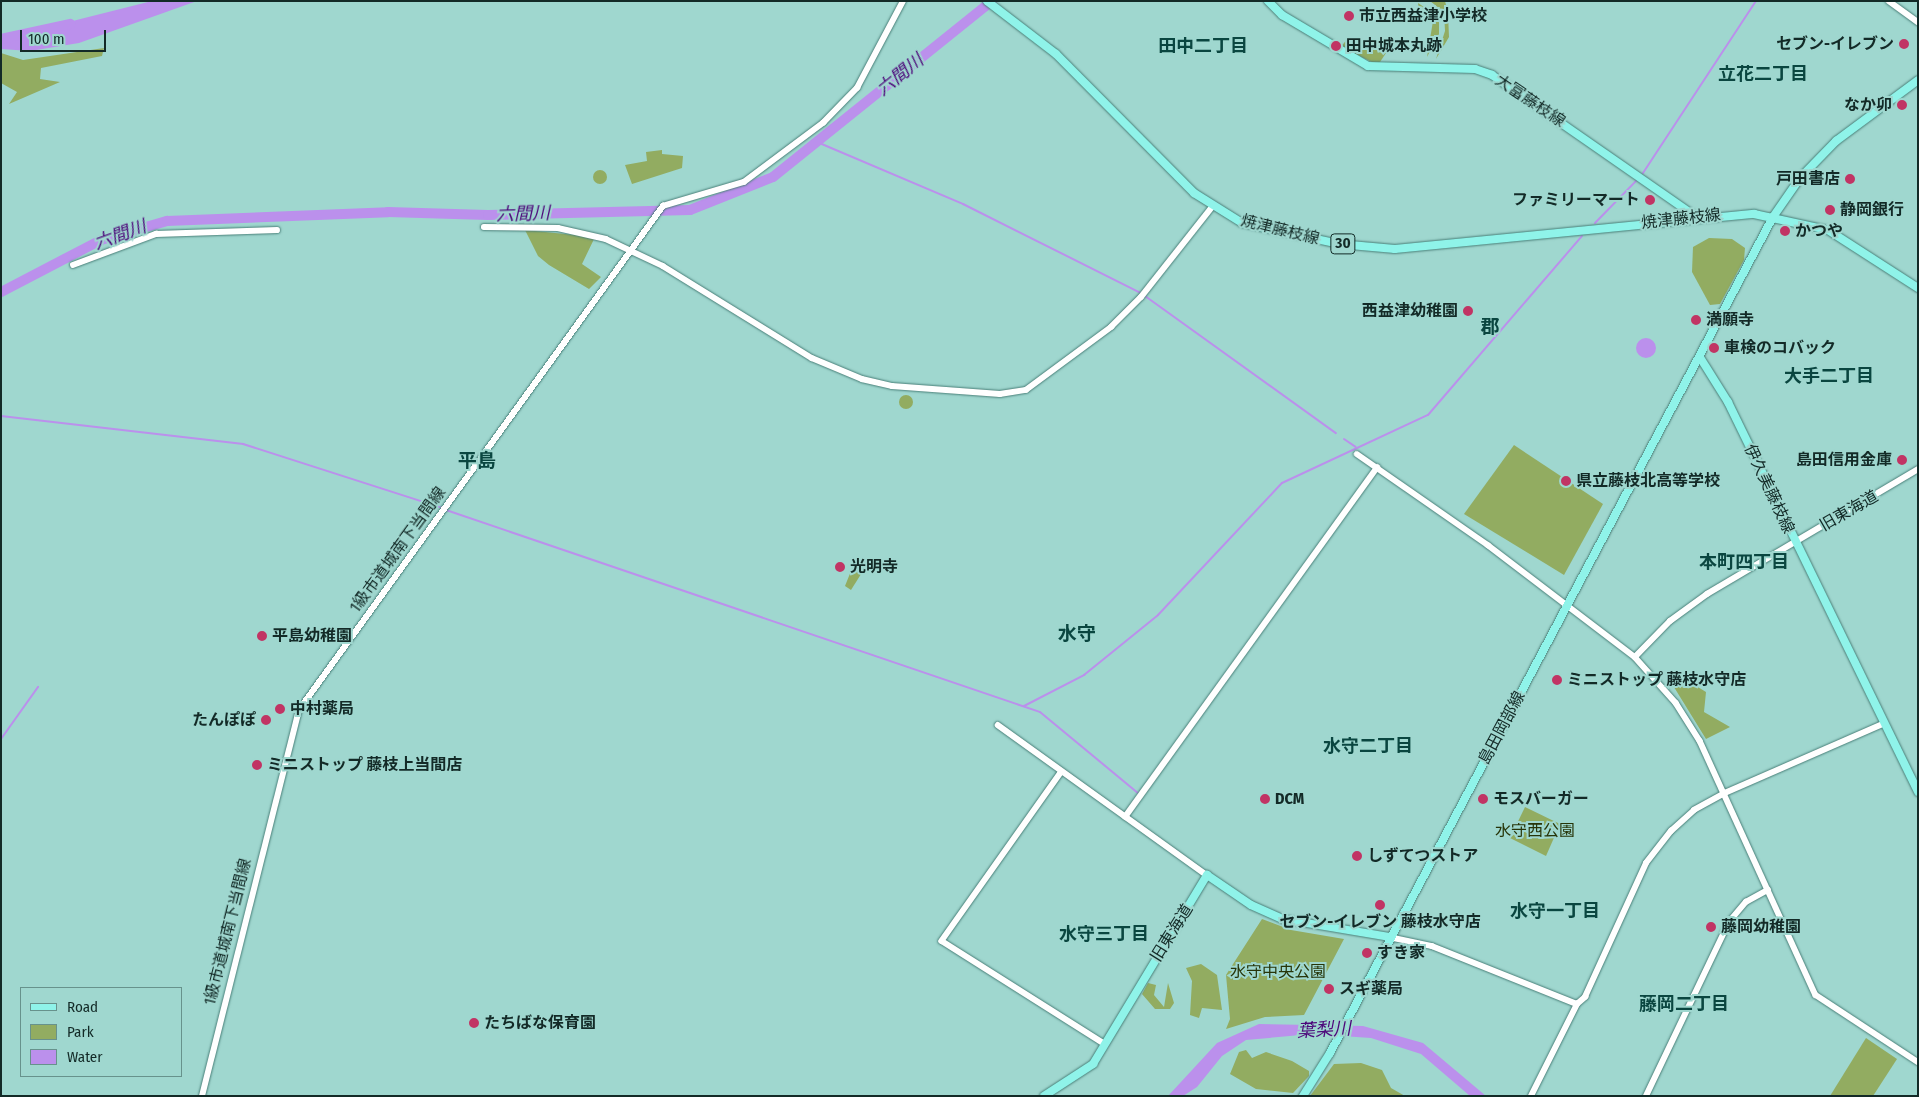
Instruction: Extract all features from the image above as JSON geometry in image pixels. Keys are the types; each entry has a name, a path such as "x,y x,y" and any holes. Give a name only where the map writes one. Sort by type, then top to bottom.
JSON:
{"main road":[{"name":"焼津藤枝線","path":"987,1 1056,54 1212,207 1242,222 1275,231 1395,249 1695,216 1773,217"},
{"name":"大富藤枝線","path":"1268,1 1282,15 1368,66 1475,69 1492,74 1695,216"},
{"path":"1701,359 1773,217 1800,178 1836,141 1918,80"},
{"path":"1773,217 1828,230 1918,288"},
{"name":"伊久美藤枝線","path":"1701,359 1723,393 1883,724 1918,792"},
{"name":"島田岡部線","path":"1303,1096 1331,1050 1389,937 1567,604 1701,359"},
{"path":"1207,875 1262,911 1338,930 1389,937"},
{"name":"旧東海道","path":"1044,1096 1088,1070 1207,875"}],"street":[{"name":"1級市道城南下当間線","path":"202,1096 294,720 629,249 663,206 744,182 823,123 857,88 903,1"},
{"path":"1889,1 1918,22"},
{"path":"484,227 558,228 606,238 629,249 812,358 874,382 948,392 1000,394 1026,390 1111,327 1148,290 1212,207"},
{"path":"72,265 156,234 277,230"},
{"path":"1357,454 1567,604 1635,657 1692,727 1725,793 1816,995 1918,1062"},
{"path":"1125,817 1378,468"},
{"name":"旧東海道","path":"1635,657 1696,601 1918,469"},
{"path":"1531,1096 1577,1004 1585,997 1638,879 1659,844 1694,810 1725,793 1883,724"},
{"path":"998,725 1061,773 1207,875"},
{"path":"1061,773 942,941 1105,1044"},
{"path":"1646,1096 1729,922 1746,902 1768,890"},
{"path":"1389,937 1432,946 1577,1004"}],"green space":[{"path":"1430,1 1445,1 1448,13 1449,37 1436,59 1445,31 1444,12"},
{"path":"1418,3 1439,17 1439,34 1427,57 1434,15 1419,13"},
{"path":"1347,39 1380,40 1392,44 1378,65 1341,47"},
{"path":"104,48 102,56 41,68 40,79 60,82 9,104 17,92 1,83 1,53 23,60"},
{"path":"662,150 662,154 683,156 682,168 632,184 625,165 647,161 646,152"},
{"path":"600,170 605,172 607,177 605,182 600,184 595,182 593,177 595,172"},
{"path":"525,230 595,237 582,264 601,277 589,289 549,265 538,256"},
{"path":"1709,238 1732,239 1745,248 1744,260 1720,304 1710,305 1692,272 1693,247"},
{"path":"906,395 911,397 913,402 911,407 906,409 901,407 899,402 901,397"},
{"path":"1514,445 1603,504 1564,575 1464,514"},
{"path":"857,556 868,563 851,590 845,586"},
{"path":"1669,679 1688,681 1706,692 1704,712 1730,727 1706,739"},
{"name":"水守西公園","path":"1525,807 1560,824 1546,856 1510,838"},
{"name":"水守中央公園","path":"1262,919 1291,930 1344,939 1304,1015 1265,1017 1226,1029 1230,1019 1226,975"},
{"path":"1201,964 1217,975 1222,1010 1202,1008 1199,1018 1190,1015 1192,981 1186,968"},
{"path":"1148,983 1156,985 1154,995 1164,1007 1168,983 1174,1003 1170,1009 1155,1009 1142,994"},
{"path":"1866,1038 1897,1059 1873,1096 1830,1096"},
{"path":"1246,1050 1252,1058 1266,1052 1292,1061 1309,1071 1309,1076 1293,1093 1256,1089 1230,1074 1239,1052"},
{"path":"1361,1063 1382,1070 1391,1088 1405,1096 1310,1096 1334,1064"}],"water":[{"path":"152,1 197,1 79,43 30,51 1,49 1,39"},
{"path":"1646,338 1653,341 1656,348 1653,355 1646,358 1639,355 1636,348 1639,341"},
{"name":"葉梨川","path":"1259,1024 1363,1026 1423,1043 1486,1096 1470,1096 1421,1054 1371,1038 1312,1034 1246,1040 1222,1056 1197,1087 1183,1096 1168,1096 1217,1043"}],"waterway":[{"name":"六間川","path":"1,292 101,240 167,221 388,212 488,215 690,210 773,177 992,1"},
{"path":"1643,173 1756,1"},
{"path":"1,39 70,24"},
{"path":"817,142 963,204 1141,293"},
{"path":"1595,223 1638,179"},
{"path":"1024,706 1084,675 1158,615 1282,483 1428,415 1582,236"},
{"path":"1145,296 1336,433"},
{"path":"1,416 243,444 442,508"},
{"path":"1344,439 1356,447"},
{"path":"446,510 1040,712 1138,793"},
{"path":"1,739 38,687"}],"place":[{"name":"市立西益津小学校","path":"1349,16"},
{"name":"セブン-イレブン","path":"1904,44"},
{"name":"田中城本丸跡","path":"1336,46"},
{"name":"なか卯","path":"1902,105"},
{"name":"戸田書店","path":"1850,179"},
{"name":"ファミリーマート","path":"1650,200"},
{"name":"静岡銀行","path":"1830,210"},
{"name":"かつや","path":"1785,231"},
{"name":"西益津幼稚園","path":"1468,311"},
{"name":"満願寺","path":"1696,320"},
{"name":"車検のコバック","path":"1714,348"},
{"name":"島田信用金庫","path":"1902,460"},
{"name":"県立藤枝北高等学校","path":"1566,481"},
{"name":"光明寺","path":"840,567"},
{"name":"平島幼稚園","path":"262,636"},
{"name":"ミニストップ 藤枝水守店","path":"1557,680"},
{"name":"中村薬局","path":"280,709"},
{"name":"たんぽぽ","path":"266,720"},
{"name":"ミニストップ 藤枝上当間店","path":"257,765"},
{"name":"DCM","path":"1265,799"},
{"name":"モスバーガー","path":"1483,799"},
{"name":"しずてつストア","path":"1357,856"},
{"name":"セブン-イレブン 藤枝水守店","path":"1380,905"},
{"name":"藤岡幼稚園","path":"1711,927"},
{"name":"すき家","path":"1367,953"},
{"name":"スギ薬局","path":"1329,989"},
{"name":"たちばな保育園","path":"474,1023"}],"district":[{"name":"田中二丁目","path":"1203,46"},
{"name":"立花二丁目","path":"1763,74"},
{"name":"郡","path":"1490,327"},
{"name":"大手二丁目","path":"1829,376"},
{"name":"平島","path":"477,461"},
{"name":"本町四丁目","path":"1744,562"},
{"name":"水守","path":"1077,634"},
{"name":"水守二丁目","path":"1368,746"},
{"name":"水守一丁目","path":"1555,911"},
{"name":"水守三丁目","path":"1104,934"},
{"name":"藤岡二丁目","path":"1684,1004"}]}
